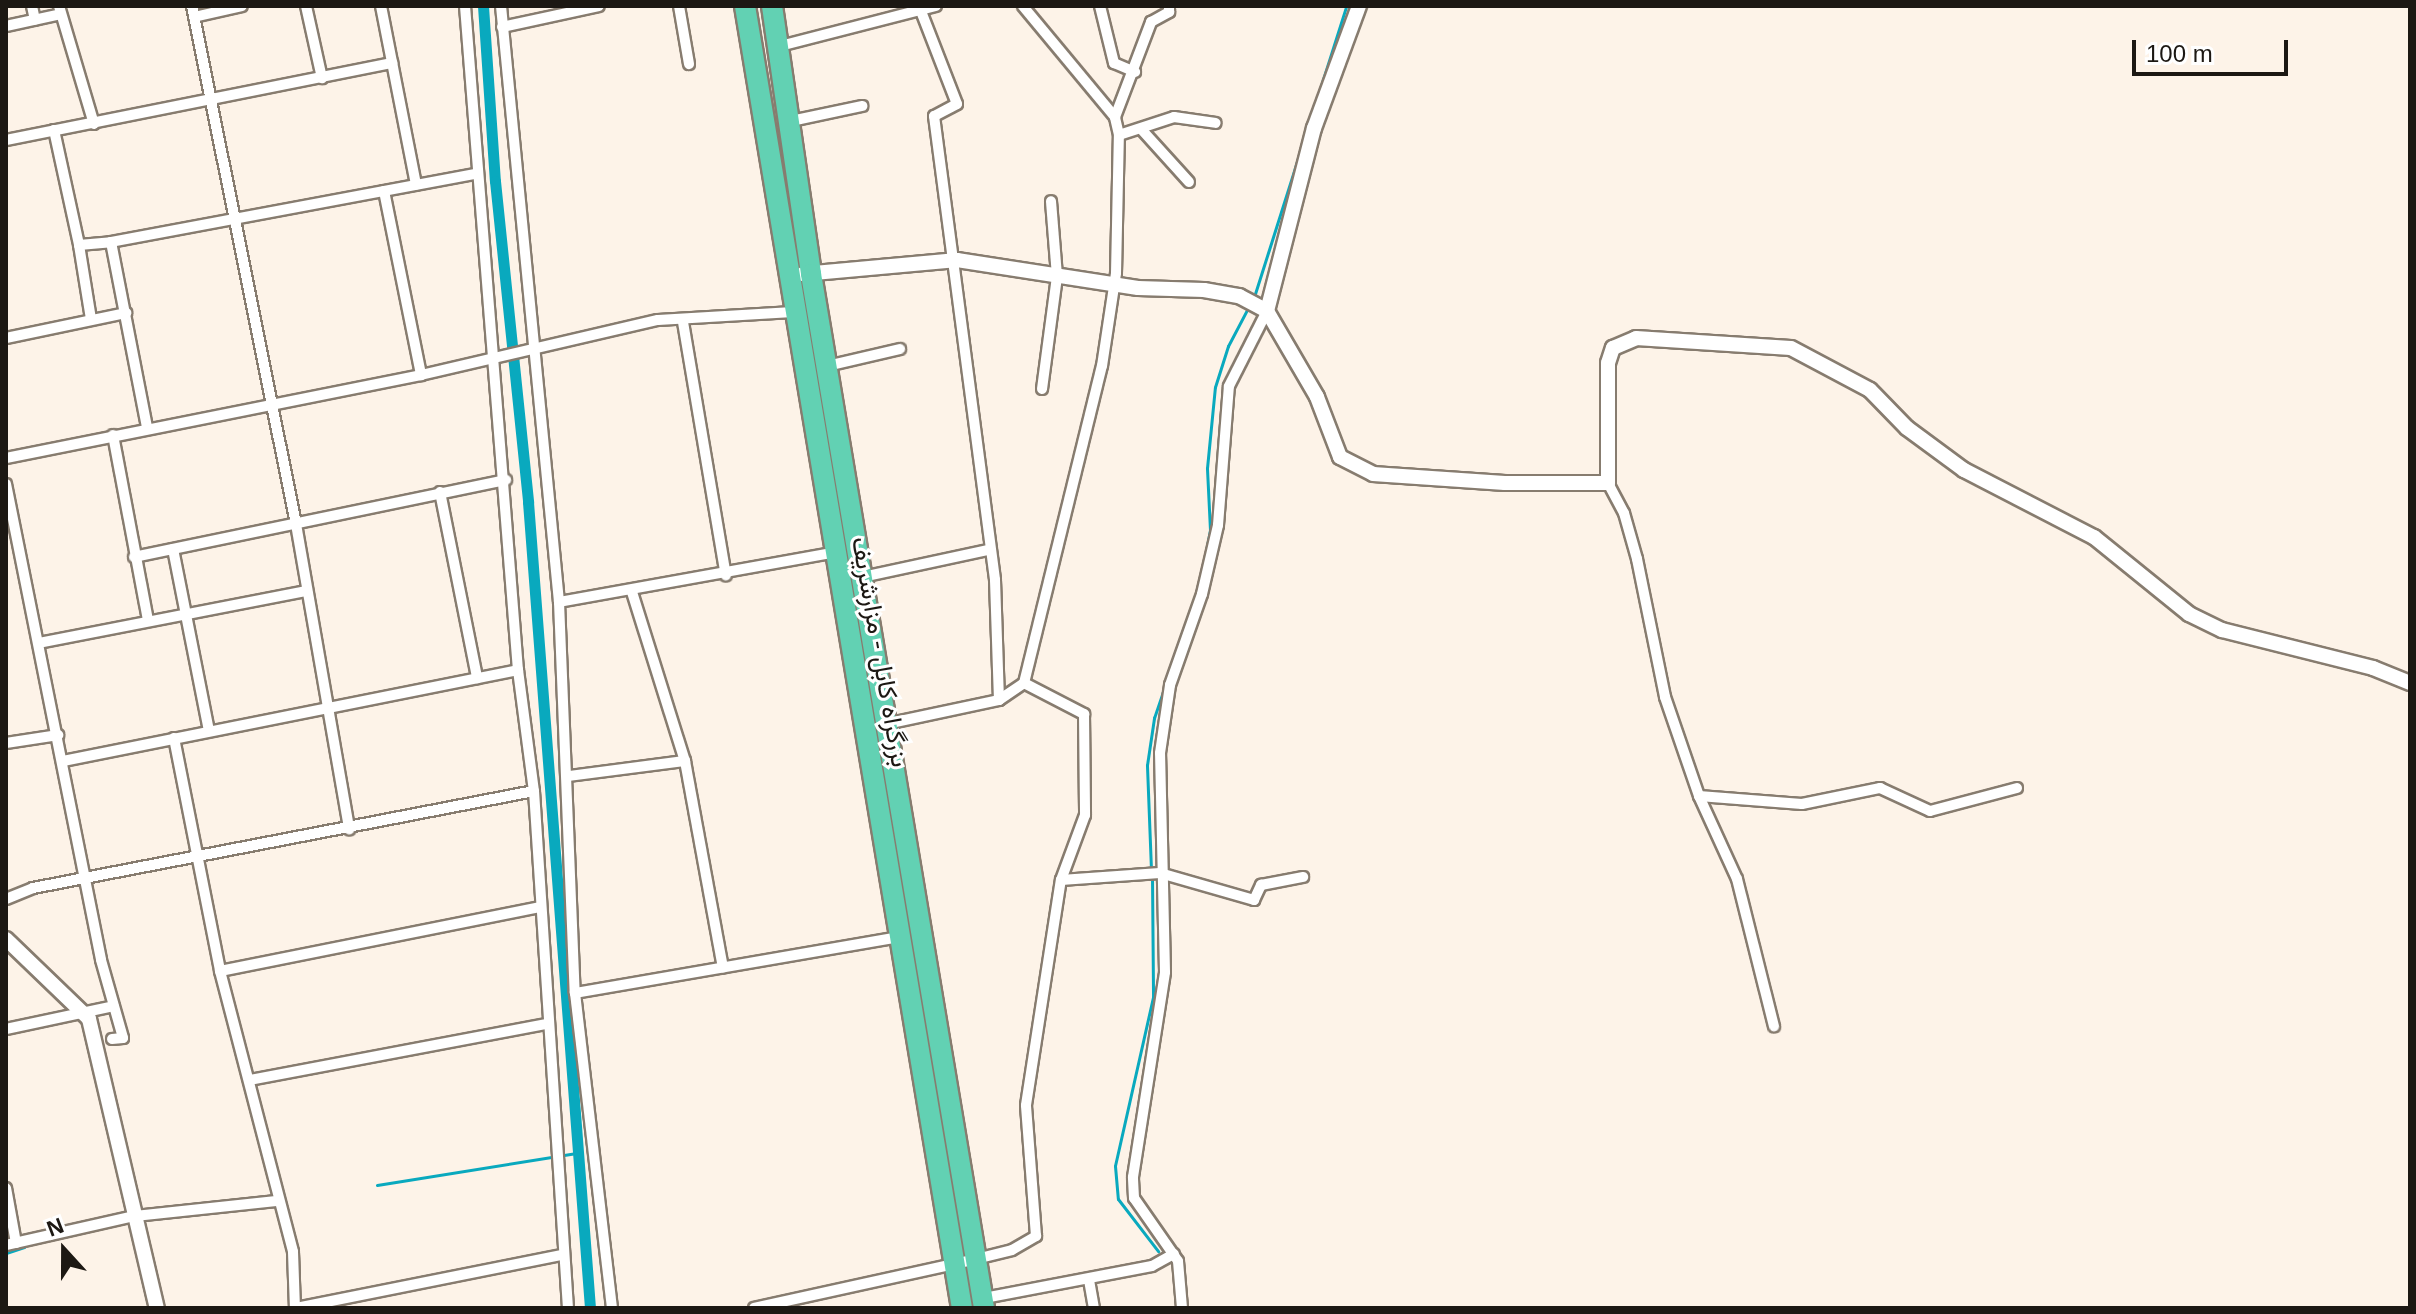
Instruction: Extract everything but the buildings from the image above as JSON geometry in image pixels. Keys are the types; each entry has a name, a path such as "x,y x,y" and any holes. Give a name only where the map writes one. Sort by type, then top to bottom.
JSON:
{"highway":[{"name":"بزرگراه کابل - مزارشریف","path":"745,6 793,312 904,937 961,1305"},
{"name":"بزرگراه کابل - مزارشریف","path":"772,6 811,274 983,1303"}],"street":[{"path":"32,6 35,20"},
{"path":"242,6 193,11 296,524 349,829"},
{"path":"306,6 322,78"},
{"path":"381,6 416,185"},
{"path":"465,6 476,174 501,353 518,670 534,791 546,1024 558,1148 555,1168 568,1308"},
{"path":"501,6 526,347 559,602 569,776 575,993 612,1308"},
{"path":"502,27 599,6"},
{"path":"679,6 689,64"},
{"path":"780,46 936,6"},
{"path":"886,724 999,700 1024,683 1102,366 1115,283 1119,135 1115,117 1023,6"},
{"path":"1100,6 1114,63 1135,72"},
{"path":"1115,117 1135,72 1151,22 1169,12 1169,6"},
{"path":"1182,1308 1174,1254 1134,1198 1133,1177 1165,972 1154,874 1160,753 1170,685 1202,594 1218,525 1229,386 1261,309 1314,128 1359,6"},
{"path":"6,26 35,20 60,10 94,124"},
{"path":"919,10 957,104 934,116 957,260 988,550 995,580 999,700"},
{"path":"6,140 211,102 392,63"},
{"path":"791,121 862,106"},
{"path":"1119,135 1142,130 1174,117 1216,123"},
{"path":"54,130 79,245 91,319"},
{"path":"1142,130 1189,182"},
{"path":"79,245 235,220 476,174"},
{"path":"384,191 421,375"},
{"path":"1042,389 1057,276 1058,239 1051,201"},
{"path":"111,242 147,428"},
{"path":"787,275 957,260 1057,276 1239,296 1261,309 1317,397 1340,457 1355,466 1373,474 1505,483 1608,483"},
{"path":"6,458 421,375 526,347 658,320 683,322 793,312"},
{"path":"6,338 126,313"},
{"path":"683,322 726,575"},
{"path":"1774,1026 1737,879 1699,796 1665,697 1624,513 1608,483 1608,363 1613,348 1636,338 1791,348 1870,390 1907,428 1964,470 2094,537 2189,614 2222,630 2373,668 2410,683"},
{"path":"827,366 900,349"},
{"path":"113,435 148,620"},
{"path":"134,557 506,480"},
{"path":"6,484 123,1038 112,1039"},
{"path":"440,492 477,678"},
{"path":"173,549 209,730"},
{"path":"862,577 988,550"},
{"path":"559,602 632,592 836,552"},
{"path":"39,643 184,611 307,591"},
{"path":"632,592 685,761 723,968"},
{"path":"63,761 518,670"},
{"path":"754,1308 1012,1250 1036,1236 1026,1105 1061,880 1085,815 1084,714 1024,683"},
{"path":"6,743 58,735"},
{"path":"174,738 220,971 250,1080 276,1201 293,1252 296,1308 561,1255"},
{"path":"569,776 685,761"},
{"path":"1699,796 1802,804 1880,788 1930,811 2017,788"},
{"path":"6,899 33,888 88,880 534,791"},
{"path":"1061,880 1154,874 1254,900 1261,885 1303,877"},
{"path":"220,971 540,907"},
{"path":"575,993 904,937"},
{"path":"6,939 80,1010 94,1031 157,1308"},
{"path":"6,1029 80,1010 114,1006"},
{"path":"250,1080 546,1024"},
{"path":"6,1188 11,1244 135,1216 276,1201"},
{"path":"961,1305 983,1303 1152,1266 1174,1254"},
{"path":"1089,1280 1094,1308"}],"waterway":[{"path":"483,6 495,181 528,502 590,1308"},
{"path":"1253,300 1346,6"},
{"path":"1201,578 1210,530 1207,468 1215,387 1228,346 1249,306"},
{"path":"1151,870 1147,765 1154,718 1198,589"},
{"path":"1152,877 1153,997 1115,1166 1118,1199 1158,1251"},
{"path":"377,1185 576,1153"},
{"path":"6,1253 24,1247"}]}
